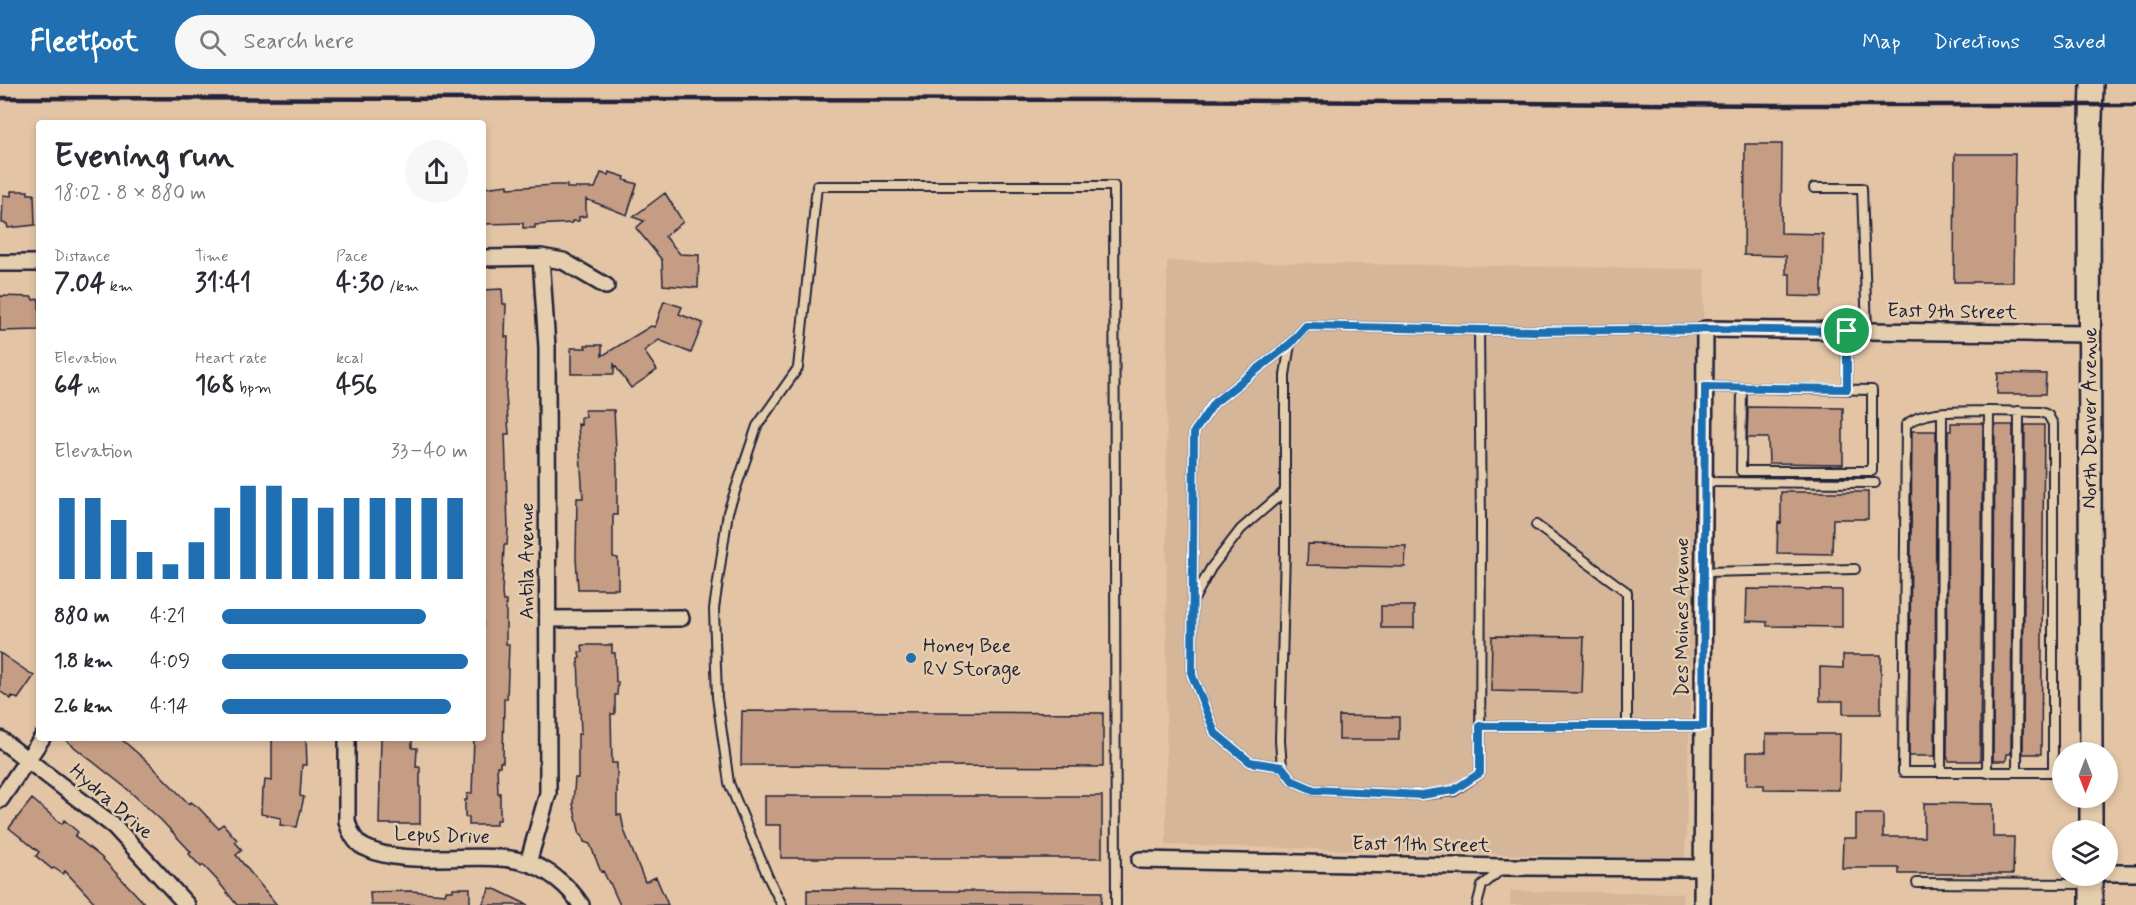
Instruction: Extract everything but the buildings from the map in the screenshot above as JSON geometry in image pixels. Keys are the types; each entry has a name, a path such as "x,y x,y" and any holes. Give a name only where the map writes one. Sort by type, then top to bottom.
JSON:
{"main road":[{"name":"North Denver Avenue","path":"2091,742 2089,188 2092,84"}],"street":[{"path":"486,258 541,257 563,261 606,286"},
{"name":"Antila Avenue","path":"528,863 548,793 547,347 541,257"},
{"path":"0,263 36,263"},
{"name":"East 9th Street","path":"1705,329 2090,334"},
{"name":"Des Moines Avenue","path":"1702,905 1705,329"},
{"path":"548,619 681,618"},
{"name":"Hydra Drive","path":"0,739 114,826 187,905"},
{"path":"0,800 40,741"},
{"name":"Lepus Drive","path":"347,741 347,821 349,830 362,846 388,856 492,858 528,863"},
{"name":"East 11th Street","path":"1140,860 1504,867 1702,868"},
{"path":"528,863 549,874 575,895 581,905"},
{"path":"2118,878 2136,873"}],"lane":[{"path":"782,905 729,783 717,697 714,609 728,512 753,437 757,426 798,368 818,186 1114,186 1116,905"},
{"path":"1814,188 1862,188 1867,332"},
{"path":"1282,767 1250,762 1215,733 1192,675 1194,432 1214,403 1290,344 1306,326 1479,330 1705,329"},
{"path":"1290,344 1285,375 1280,741 1282,767 1293,781 1314,790 1421,795 1454,790 1480,773 1479,330"},
{"path":"1847,331 1847,389"},
{"path":"1705,387 1872,390 1872,471 1741,471 1742,388"},
{"path":"1987,773 1989,411"},
{"path":"1989,411 2041,411 2048,415 2054,424 2054,772 1903,772 1906,425 1913,418 1926,414 1989,411"},
{"path":"2017,772 2019,411"},
{"path":"1941,772 1942,413"},
{"path":"1704,482 1875,483"},
{"path":"1193,601 1211,568 1241,529 1285,491"},
{"path":"1536,525 1627,592 1627,726"},
{"path":"1704,572 1855,569"},
{"path":"1480,726 1703,726"},
{"path":"1477,905 1482,886 1504,867"},
{"path":"1917,883 2052,884"}],"shaded area":[{"path":"1167,261 1705,269 1685,859 1166,845"},
{"path":"1510,891 1682,893 1682,905 1510,905"}],"railway":[{"path":"0,98 2136,105"}],"place":[{"name":"Honey Bee RV Storage","path":"911,658"}],"route":[{"path":"1306,326 1535,331 1705,329 1847,331 1847,389 1705,387 1703,726 1480,726 1480,773 1454,790 1421,795 1314,790 1293,781 1282,767 1250,762 1215,733 1192,675 1194,432 1214,403 1290,344 1306,326"}]}
